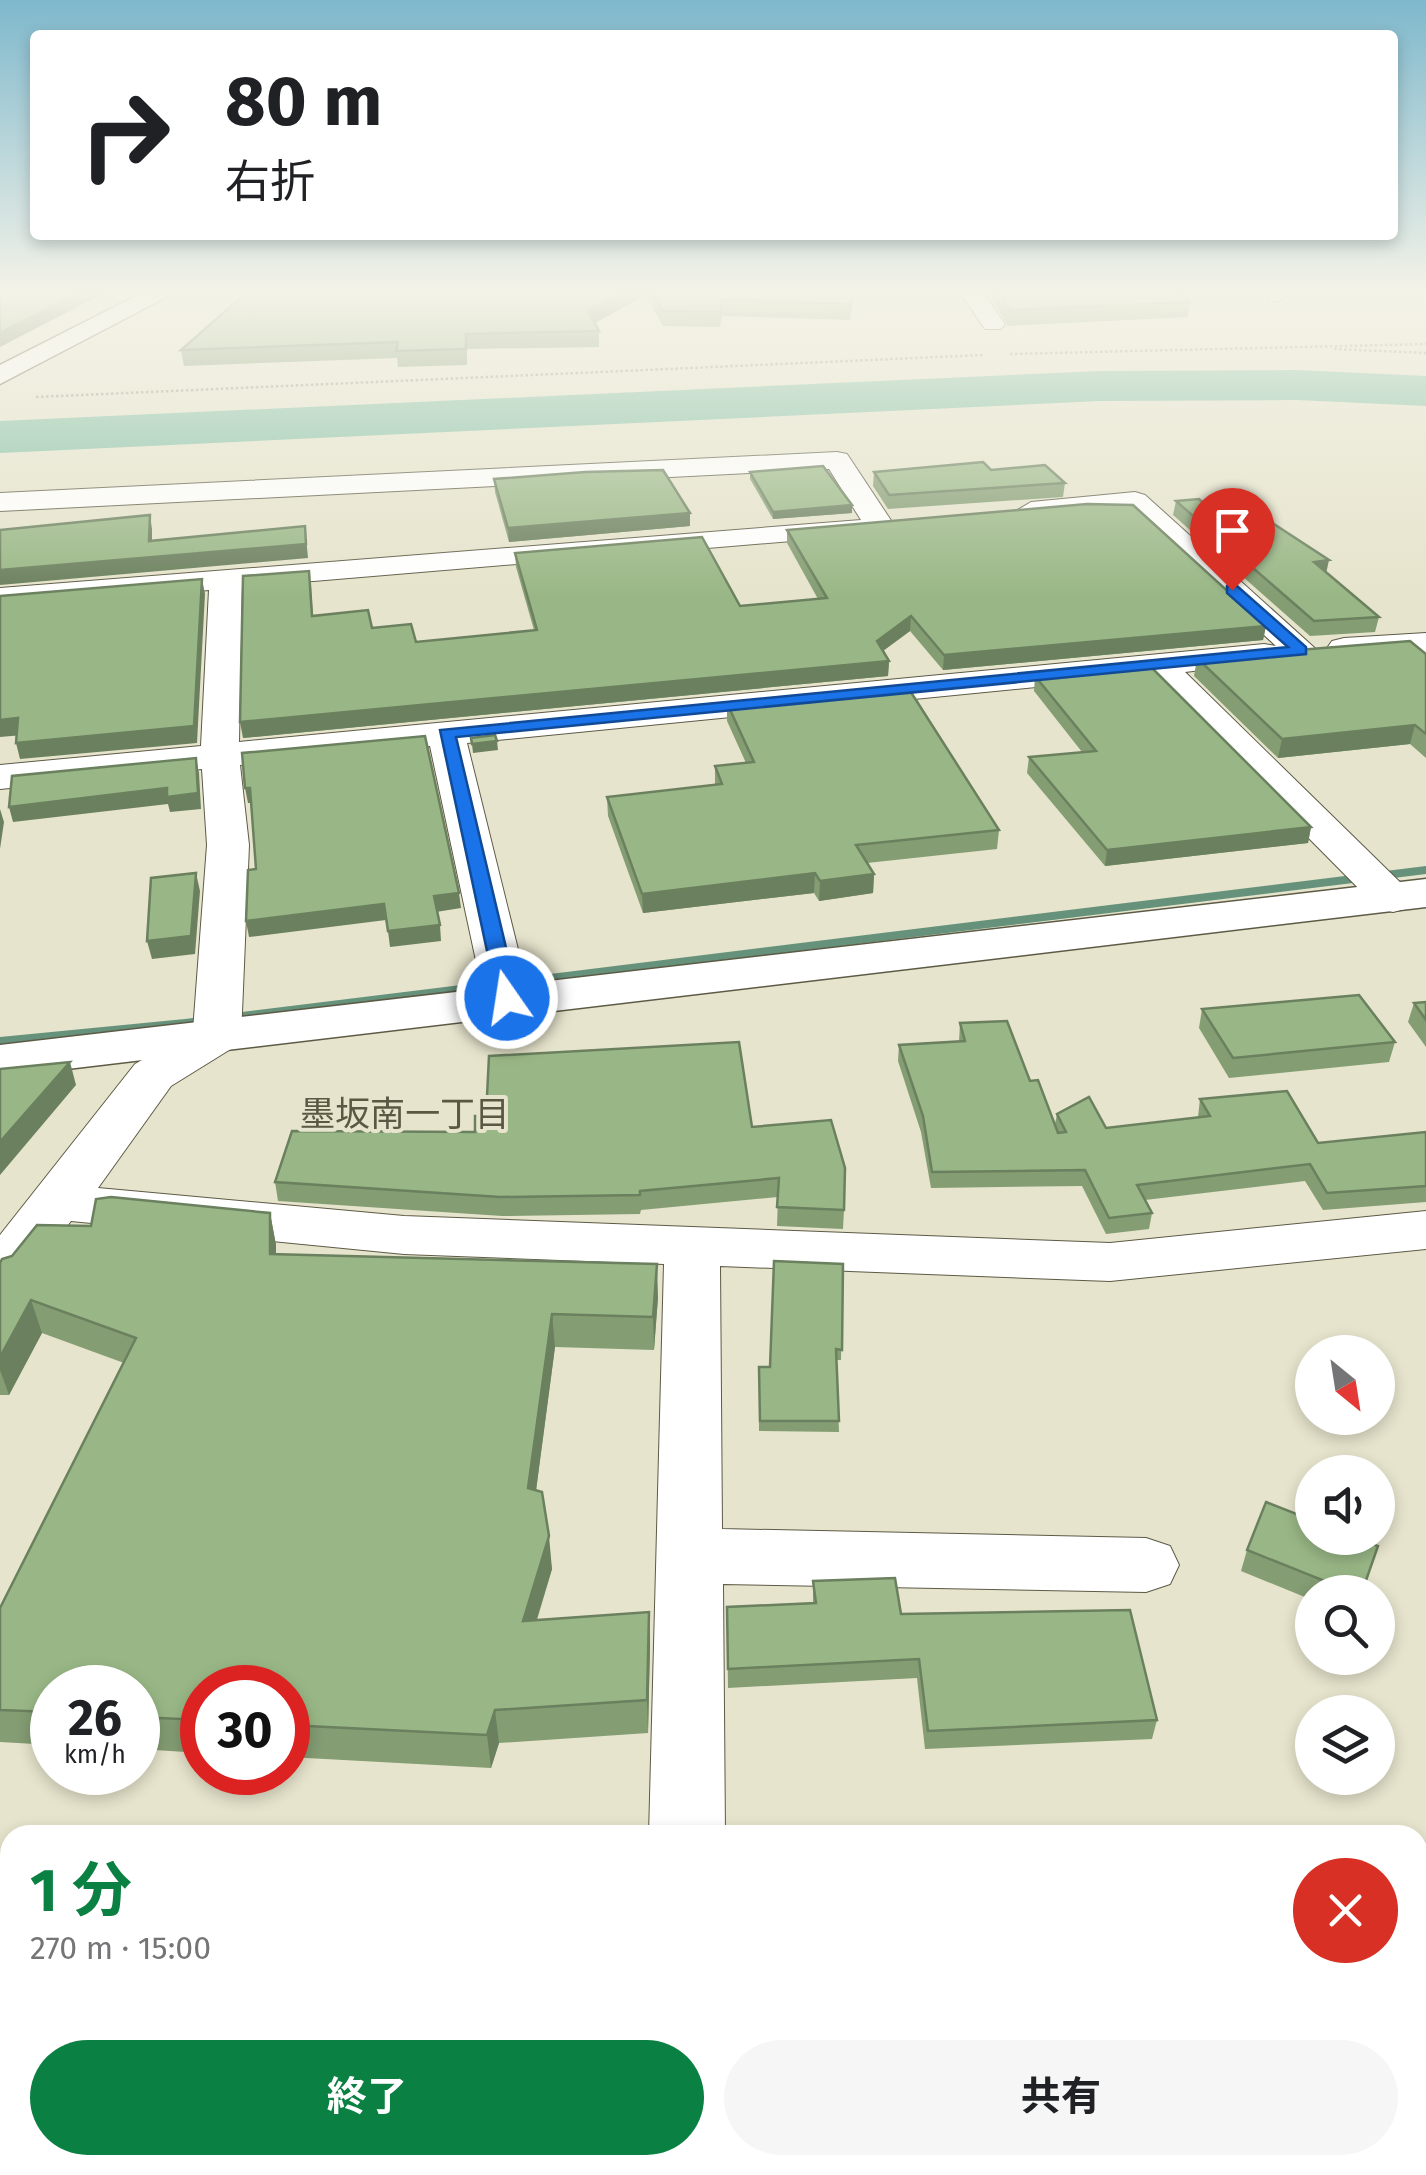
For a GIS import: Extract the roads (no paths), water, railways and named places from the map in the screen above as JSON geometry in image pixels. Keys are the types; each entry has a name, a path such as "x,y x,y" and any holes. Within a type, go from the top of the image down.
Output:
{"main road":[{"path":"0,1061 507,998 1410,896"}],"street":[{"path":"0,502 836,460 879,525"},
{"path":"997,514 1136,501 1301,650"},
{"path":"0,598 918,521"},
{"path":"0,1272 153,1076 217,1037 228,845 220,754 226,581"},
{"path":"0,776 1301,650 1426,643"},
{"path":"1157,665 1410,896"},
{"path":"446,733 507,998"},
{"path":"57,1202 404,1235 1110,1262 1426,1230"},
{"path":"687,1825 692,1246"},
{"path":"692,1556 1146,1564"}],"waterway":[{"path":"0,437 960,392"},
{"path":"0,1041 185,1023 1426,870"}],"district":[{"name":"墨坂南一丁目","path":"405,1114"}]}
